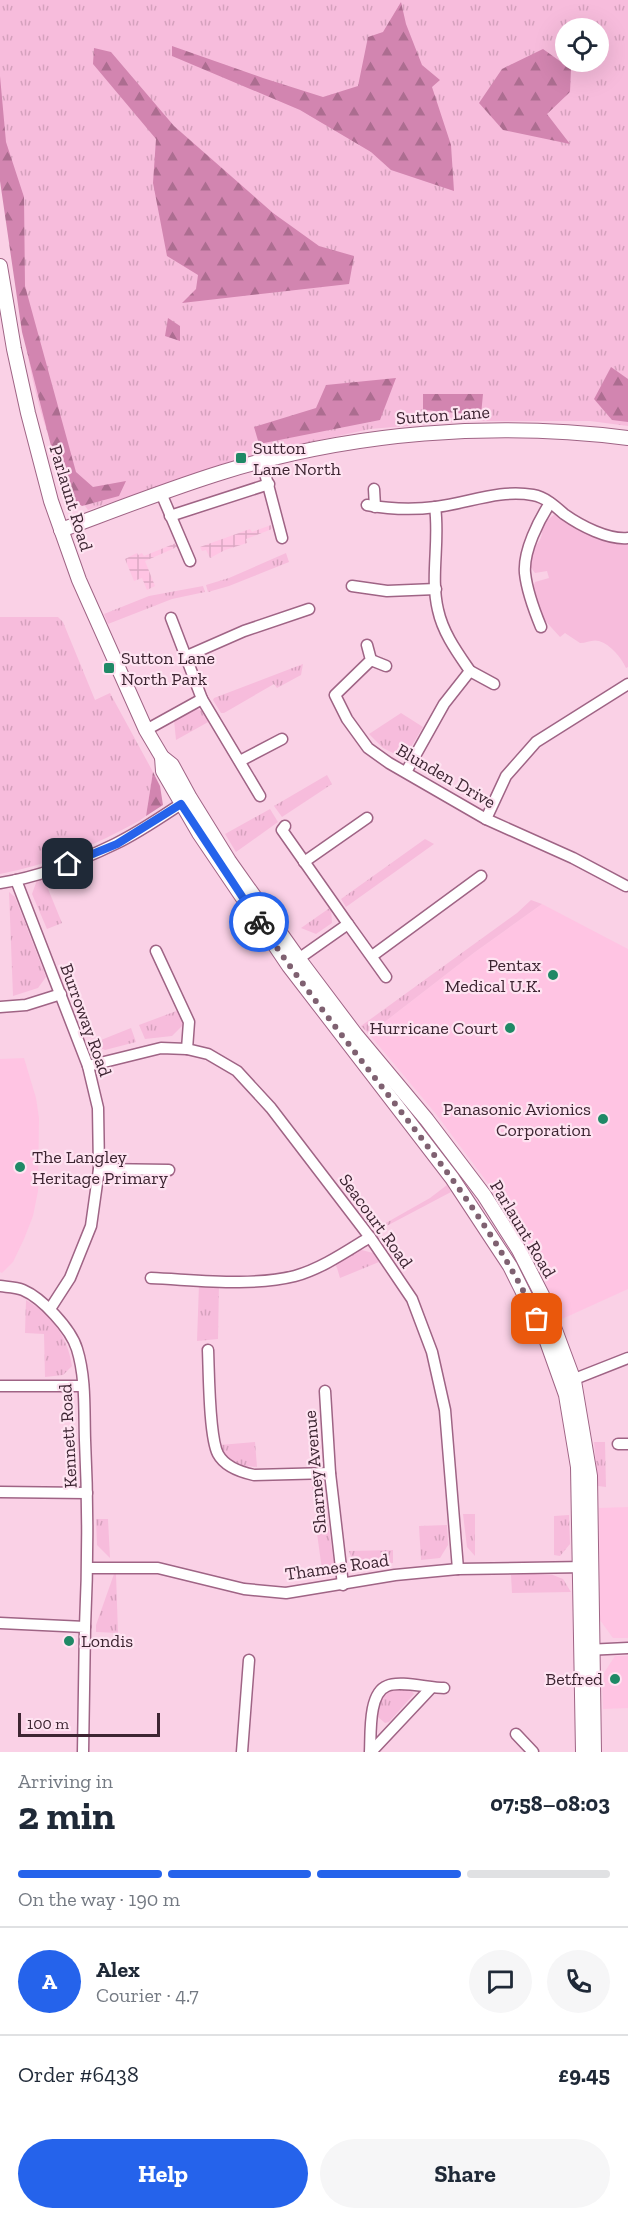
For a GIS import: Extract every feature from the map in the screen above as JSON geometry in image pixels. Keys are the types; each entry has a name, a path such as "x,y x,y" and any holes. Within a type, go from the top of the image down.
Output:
{"street":[{"name":"Parlaunt Road","path":"0,266 28,413 61,530 79,580 146,730 162,757 172,765 185,801 229,861 293,962 462,1192 510,1266 568,1382 587,1567 583,1752"},
{"name":"Sutton Lane","path":"61,530 224,472 326,447 447,431 512,429 574,431 628,438"},
{"path":"262,462 282,538"},
{"path":"170,516 269,484"},
{"path":"374,489 371,506 435,507 498,494 534,495 578,522 616,539 628,538"},
{"path":"161,493 190,561"},
{"path":"541,627 529,596 525,570 532,539 540,518 550,503"},
{"path":"435,507 438,527 436,589 438,609 450,641 470,671 494,684"},
{"path":"352,586 387,591 436,589"},
{"path":"187,656 244,631 309,609"},
{"path":"171,618 202,699 260,796"},
{"path":"367,645 371,660 386,666"},
{"name":"Blunden Drive","path":"371,660 335,694 347,719 368,748 389,763 486,819 573,858 626,886"},
{"path":"406,772 444,704 470,671"},
{"path":"486,819 506,776 536,742 628,684"},
{"path":"146,730 202,699"},
{"path":"240,761 282,739"},
{"path":"0,883 68,864 117,844 185,801"},
{"path":"304,862 367,818"},
{"path":"285,826 282,830 386,977"},
{"path":"372,956 481,876"},
{"name":"Burroway Road","path":"16,880 88,1066 98,1108 99,1169 91,1226 70,1278 50,1309"},
{"path":"293,962 348,924"},
{"path":"156,951 189,1022 187,1049"},
{"path":"0,1007 26,1005 61,994"},
{"name":"Seacourt Road","path":"88,1066 161,1048 187,1049 208,1054 237,1071 271,1108 370,1238 412,1299 432,1352 445,1410 458,1569"},
{"path":"99,1169 169,1170"},
{"path":"151,1278 261,1281 297,1275 370,1238"},
{"name":"Kennett Road","path":"0,1286 23,1290 50,1309 64,1324 77,1348 83,1386 87,1493 88,1568 83,1752"},
{"path":"208,1350 213,1437 218,1453 227,1465 243,1473 254,1475 330,1473"},
{"path":"568,1382 628,1358"},
{"path":"0,1386 83,1386"},
{"name":"Sharney Avenue","path":"325,1391 330,1473 343,1585"},
{"path":"0,1492 87,1493"},
{"name":"Thames Road","path":"88,1568 158,1568 244,1589 286,1593 395,1575 458,1569 587,1567"},
{"path":"0,1623 85,1627"},
{"path":"587,1650 628,1648"},
{"name":"Parlaunt Road","path":"587,1650 594,1752"},
{"path":"242,1752 249,1660"},
{"path":"370,1752 373,1703 379,1691 388,1685 444,1688"},
{"path":"370,1752 431,1688"},
{"path":"516,1734 533,1752"}],"shaded area":[{"path":"271,525 272,529 246,539 247,543 210,558 206,550 202,551 200,547 250,529 252,532"},
{"path":"176,543 177,547 145,561 155,586 147,590 142,578 134,581 125,559 137,553 138,555 142,553 144,556"},
{"path":"542,904 628,949 628,1289 562,1319 527,1242 496,1194 436,1114 369,1034 475,952"},
{"name":"The Langley Heritage Primary","path":"24,1058 36,1098 39,1118 38,1191 33,1216 24,1239 13,1262 2,1273 0,1272 0,1059"},
{"path":"628,1507 628,1638 613,1638 600,1620 599,1508"},
{"path":"615,1656 628,1656 628,1708 603,1709 602,1676"}],"green space":[{"path":"0,0 628,0 628,426 590,421 467,421 370,429 265,452 88,510 69,481 55,451 34,385 22,317 0,119"},
{"path":"401,2 406,24 422,65 440,80 432,87 451,145 454,191 391,170 371,152 300,110 172,56 172,46 323,97 358,86 368,37 383,32"},
{"path":"94,48 111,52 174,126 273,213 319,246 354,256 349,284 182,303 196,289 198,275 167,256 153,183 156,139 93,64"},
{"path":"543,49 555,58 555,72 571,72 570,92 547,114 570,144 503,130 479,103 502,69"},
{"path":"0,76 6,142 24,197 25,286 76,472 93,487 126,481 119,496 82,506 63,493 22,332 0,181"},
{"path":"168,318 180,326 180,341 165,336"},
{"path":"611,367 628,379 628,422 612,420 594,399"},
{"path":"396,378 380,420 259,444 254,427 316,408 326,385"},
{"path":"423,394 483,394 481,415 423,410"},
{"path":"555,514 618,543 628,543 628,667 626,668 608,645 596,641 580,643 565,633 560,637 541,616 533,588 535,582 549,578 547,571 535,573 529,565 533,548 541,538 541,525"},
{"path":"286,553 289,562 208,592 206,585 229,578"},
{"path":"203,586 205,592 172,599 108,624 104,614 149,596"},
{"path":"0,617 58,617 63,622 95,700 110,693 153,772 146,816 139,821 71,853 0,874"},
{"path":"303,664 301,675 277,688 274,684 224,713 221,713 213,700 214,698"},
{"path":"195,709 201,710 210,721 176,740 174,720"},
{"path":"401,713 423,727 407,754 401,757 383,748 369,734"},
{"path":"153,772 160,786 163,805 146,816"},
{"path":"327,775 332,784 282,817 274,806"},
{"path":"270,809 278,822 236,852 225,834"},
{"path":"425,839 434,844 346,907 341,899"},
{"path":"44,879 62,923 47,929 32,894 37,880"},
{"path":"9,892 15,897 46,977 38,988 13,996"},
{"path":"531,900 542,904 475,952 369,1034 361,1026 517,913"},
{"path":"331,907 332,923 316,934 301,928"},
{"path":"179,1010 183,1025 172,1036 145,1039 139,1025"},
{"path":"131,1028 136,1042 105,1050 91,1044"},
{"path":"447,1185 451,1192 379,1230 377,1228 430,1198"},
{"path":"358,1249 373,1253 379,1262 340,1278 335,1261"},
{"path":"219,1283 218,1339 197,1341 199,1284"},
{"path":"26,1300 50,1319 67,1345 72,1366 63,1375 45,1377 44,1334 25,1333"},
{"path":"307,1421 319,1421 319,1454 310,1464"},
{"path":"255,1442 257,1467 234,1462 220,1445"},
{"path":"594,1442 605,1442 606,1487 598,1486"},
{"path":"311,1477 324,1486 328,1520 316,1522"},
{"path":"463,1514 475,1514 475,1556 467,1547"},
{"path":"569,1515 570,1544 560,1556 554,1555 554,1516"},
{"path":"96,1519 108,1519 110,1558 97,1545"},
{"path":"328,1524 334,1563 323,1577 316,1526"},
{"path":"447,1525 448,1545 440,1558 421,1560 419,1526"},
{"path":"393,1550 393,1563 354,1565 349,1551"},
{"path":"114,1574 116,1574 118,1633 96,1632 96,1625"},
{"path":"511,1575 553,1575 563,1579 571,1592 512,1593"},
{"path":"385,1689 410,1689 414,1694 389,1722 385,1723 378,1717 379,1694"}],"way so far":[{"path":"259,922 289,966 452,1178 510,1266 537,1319"}],"place":[{"name":"Sutton Lane North","path":"241,458"},
{"name":"Sutton Lane North Park","path":"109,668"},
{"name":"Pentax Medical U.K.","path":"553,975"},
{"name":"Hurricane Court","path":"510,1028"},
{"name":"Panasonic Avionics Corporation","path":"603,1119"},
{"name":"The Langley Heritage Primary","path":"20,1167"},
{"name":"Londis","path":"69,1641"},
{"name":"Betfred","path":"615,1679"}],"route":[{"path":"68,864 117,844 181,804 259,922"}]}
